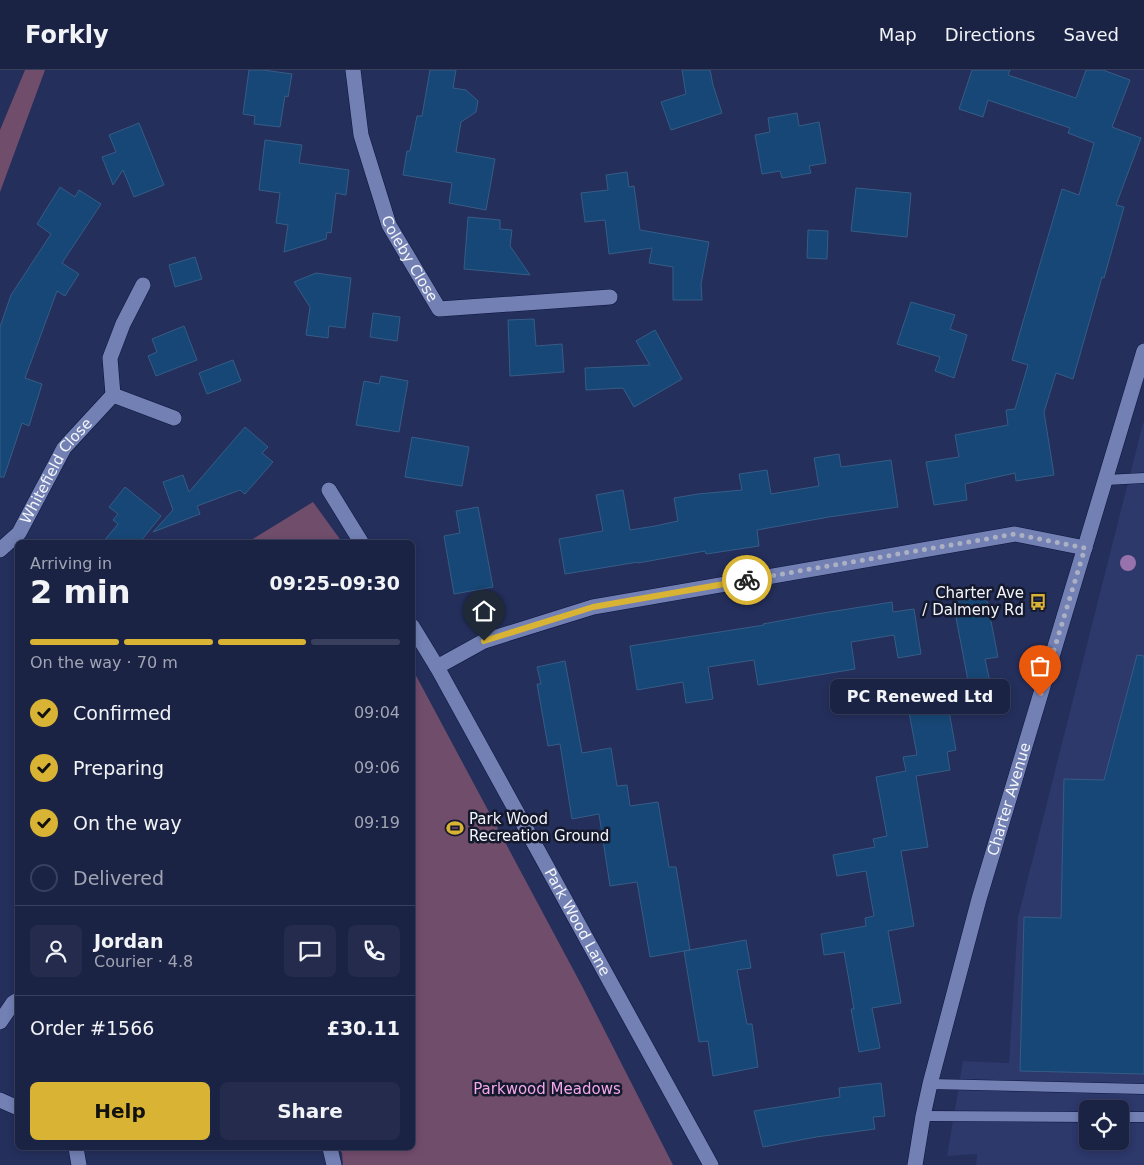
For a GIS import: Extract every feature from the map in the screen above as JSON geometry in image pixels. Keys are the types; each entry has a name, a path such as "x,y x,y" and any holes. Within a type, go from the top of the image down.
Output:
{"street":[{"name":"Coleby Close","path":"353,70 361,135 389,225 439,309 610,297"},
{"path":"143,285 123,324 110,358 113,395 174,418"},
{"name":"Charter Avenue","path":"915,1165 930,1084 979,899 1144,351"},
{"name":"Whitefield Close","path":"0,550 19,533 64,448 113,395"},
{"path":"329,490 360,540"},
{"path":"437,667 484,641 593,607 1015,534 1085,548"},
{"name":"Park Wood Lane","path":"415,631 437,667 711,1165"},
{"path":"0,1022 15,1002"},
{"path":"0,1100 15,1107"},
{"path":"76,1150 79,1165"},
{"path":"330,1150 334,1165"}],"lane":[{"path":"1106,480 1144,478"},
{"path":"930,1084 1144,1089"},
{"path":"923,1116 1079,1117"},
{"path":"1129,1117 1144,1117"}],"shaded area":[{"path":"1144,423 1144,1165 976,1165 977,1154 947,1156 963,1061 1009,1063 1018,917"}],"green space":[{"path":"25,70 45,70 0,192 0,130"},
{"path":"313,502 341,540 251,540"},
{"name":"Parkwood Meadows","path":"415,674 582,986 673,1165 343,1165 340,1150 415,1150"}],"building":[{"path":"249,70 292,74 288,97 285,96 280,127 254,124 255,116 243,114"},
{"path":"430,70 456,70 453,88 466,90 478,101 476,112 461,122 456,152 495,159 486,210 449,203 452,183 403,175 407,151 410,151 417,116 422,116"},
{"path":"682,70 710,70 722,113 671,130 661,102 686,94"},
{"path":"972,70 1010,70 1008,75 1076,98 1086,70 1103,70 1130,80 1112,127 1141,138 1116,205 1124,207 1073,379 1056,373 1044,412 1054,475 1016,481 1015,473 965,484 967,500 934,505 926,462 959,457 955,435 1008,425 1006,410 1015,409 1028,365 1012,360 1062,189 1079,195 1094,143 1068,133 1070,128 988,100 983,117 959,109"},
{"path":"797,113 799,126 819,122 826,163 809,166 811,173 782,178 780,171 762,174 755,135 770,132 768,118"},
{"path":"139,123 164,185 134,197 123,170 113,185 102,157 116,152 109,135"},
{"path":"265,140 302,145 299,163 349,170 346,195 336,193 331,233 327,232 326,239 284,252 288,225 276,223 280,193 259,190"},
{"path":"627,172 629,187 634,186 640,230 709,242 701,284 702,300 673,300 673,267 649,263 652,248 609,254 605,220 585,222 581,193 608,190 606,175"},
{"path":"60,187 75,197 79,190 101,204 62,263 79,274 65,296 57,291 25,378 42,384 29,426 22,423 4,477 0,477 0,327 11,295 51,234 37,224"},
{"path":"856,188 911,193 907,237 851,231"},
{"path":"468,217 500,220 500,229 512,230 510,246 530,275 464,269"},
{"path":"808,230 828,231 827,259 807,258"},
{"path":"195,257 202,279 175,287 169,265"},
{"path":"316,273 351,278 345,328 329,326 328,338 306,335 310,307 294,282"},
{"path":"911,302 955,315 950,329 967,335 954,378 935,371 940,357 897,344"},
{"path":"373,313 400,317 397,341 370,337"},
{"path":"534,319 536,346 562,344 564,372 510,376 508,320"},
{"path":"184,326 197,360 156,376 148,356 157,352 152,339"},
{"path":"655,330 682,379 634,407 623,388 586,390 585,368 650,365 636,341"},
{"path":"233,360 241,381 207,394 199,373"},
{"path":"381,376 408,381 399,432 356,425 364,381 379,384"},
{"path":"245,427 268,447 262,453 273,462 245,494 240,490 197,506 200,514 153,532 173,510 163,482 183,475 189,492"},
{"path":"412,437 469,447 462,486 405,477"},
{"path":"839,454 841,467 891,460 898,507 757,530 759,546 706,554 705,551 565,574 559,539 603,531 596,495 623,490 630,530 655,526 678,521 674,498 742,490 739,474 767,470 771,494 819,486 814,458"},
{"path":"125,487 161,516 142,540 105,540 118,524 113,520 118,514 109,507"},
{"path":"478,507 493,587 454,594 444,536 460,533 456,511"},
{"path":"986,596 998,657 985,659 990,682 969,686 953,602"},
{"path":"892,602 893,612 914,609 921,654 898,658 894,635 851,642 855,669 758,685 754,660 708,667 713,699 686,703 683,682 637,690 630,646"},
{"path":"1137,655 1144,656 1144,1074 1020,1071 1024,917 1061,918 1064,779 1104,780"},
{"path":"565,661 582,753 611,748 617,786 627,785 630,806 658,802 669,867 676,867 690,950 650,957 637,882 610,886 599,814 572,819 560,744 548,746 537,684 541,684 537,667"},
{"path":"947,700 956,750 947,752 950,770 916,776 928,847 901,851 914,926 888,931 901,1003 872,1008 880,1048 859,1052 851,1009 854,1009 844,952 824,955 821,934 866,926 865,918 874,916 866,871 837,876 833,855 875,847 873,839 887,836 876,777 906,771 903,757 917,755 908,707"},
{"path":"746,940 751,968 737,970 747,1024 752,1024 758,1067 713,1076 708,1041 699,1042 684,951"},
{"path":"881,1083 885,1116 873,1117 875,1129 763,1147 754,1111 840,1097 839,1088"}],"way so far":[{"path":"747,580 1015,534 1085,548 1040,696"}],"place":[{"name":"Charter Ave / Dalmeny Rd","path":"1038,602"},
{"name":"PC Renewed Ltd","path":"1040,696"},
{"name":"Park Wood Recreation Ground","path":"455,828"}],"route":[{"path":"484,641 593,607 747,580"}]}
